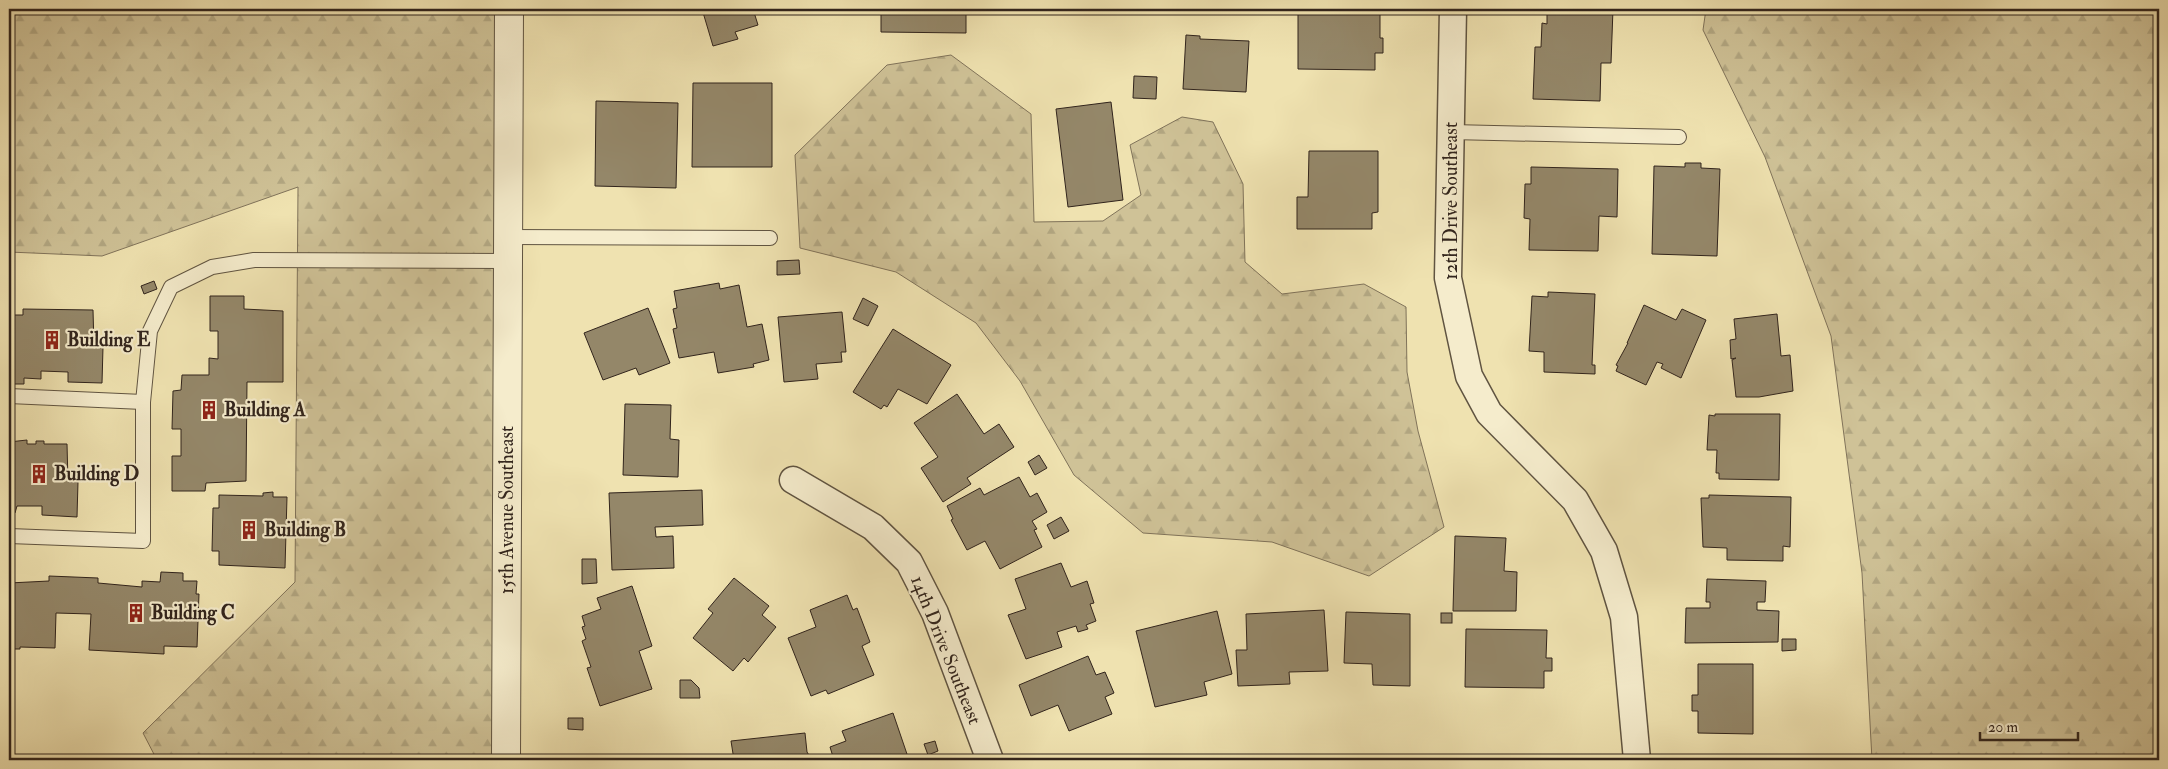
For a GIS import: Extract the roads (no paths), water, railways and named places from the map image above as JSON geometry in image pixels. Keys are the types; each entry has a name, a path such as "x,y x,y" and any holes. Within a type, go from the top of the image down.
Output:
{"street":[{"name":"15th Avenue Southeast","path":"506,760 509,9"},
{"name":"12th Drive Southeast","path":"1453,9 1448,278 1469,376 1489,413 1575,500 1604,551 1624,617 1637,760"},
{"name":"14th Drive Southeast","path":"793,480 873,527 909,562 935,613 990,760"}],"lane":[{"path":"1451,132 1680,137"},
{"path":"9,536 143,541 143,402 150,331 172,287 212,266 254,260 770,238"},
{"path":"9,396 143,402"}],"place":[{"name":"Building E","path":"52,340"},
{"name":"Building A","path":"209,410"},
{"name":"Building D","path":"39,474"},
{"name":"Building B","path":"249,530"},
{"name":"Building C","path":"136,613"}]}
